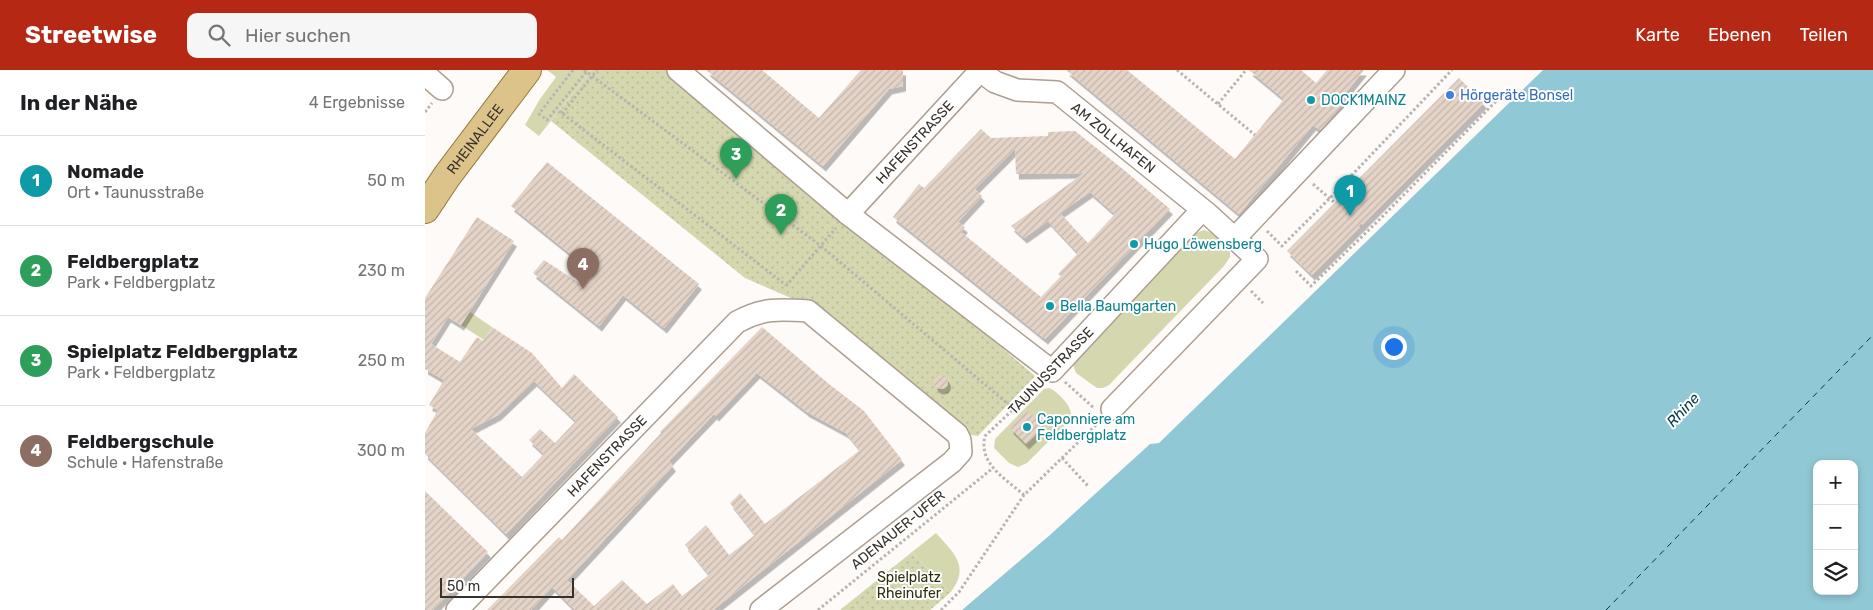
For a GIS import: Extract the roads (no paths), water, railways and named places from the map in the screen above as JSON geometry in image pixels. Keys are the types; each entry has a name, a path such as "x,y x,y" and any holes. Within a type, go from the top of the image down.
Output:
{"main road":[{"name":"RHEINALLEE","path":"425,209 517,73"}],"street":[{"path":"678,70 848,214"},
{"name":"HAFENSTRASSE","path":"848,214 980,70"},
{"name":"AM ZOLLHAFEN","path":"980,70 995,82 1017,90 1057,92 1202,210 1257,259 1105,412"},
{"path":"1235,238 1394,70"},
{"path":"425,74 442,89"},
{"name":"TAUNUSSTRASSE","path":"848,214 1052,372 1202,210"},
{"name":"HAFENSTRASSE","path":"457,610 737,322 753,313 770,310 808,311 957,434 961,445 961,452 952,462 761,610"}],"water":[{"name":"Rhine","path":"1543,70 1873,70 1873,610 962,610 1050,535 1150,444 1159,443"}],"place":[{"name":"Hörgeräte Bonsel","path":"1450,95"},
{"name":"DOCK1MAINZ","path":"1311,100"},
{"name":"Spielplatz Feldbergplatz","path":"736,179"},
{"name":"Nomade","path":"1350,216"},
{"name":"Feldbergplatz","path":"781,235"},
{"name":"Hugo Löwensberg","path":"1134,244"},
{"name":"Feldbergschule","path":"583,289"},
{"name":"Bella Baumgarten","path":"1050,306"},
{"name":"Caponniere am Feldbergplatz","path":"1027,427"}],"park label":[{"name":"Spielplatz Rheinufer","path":"909,586"}]}
